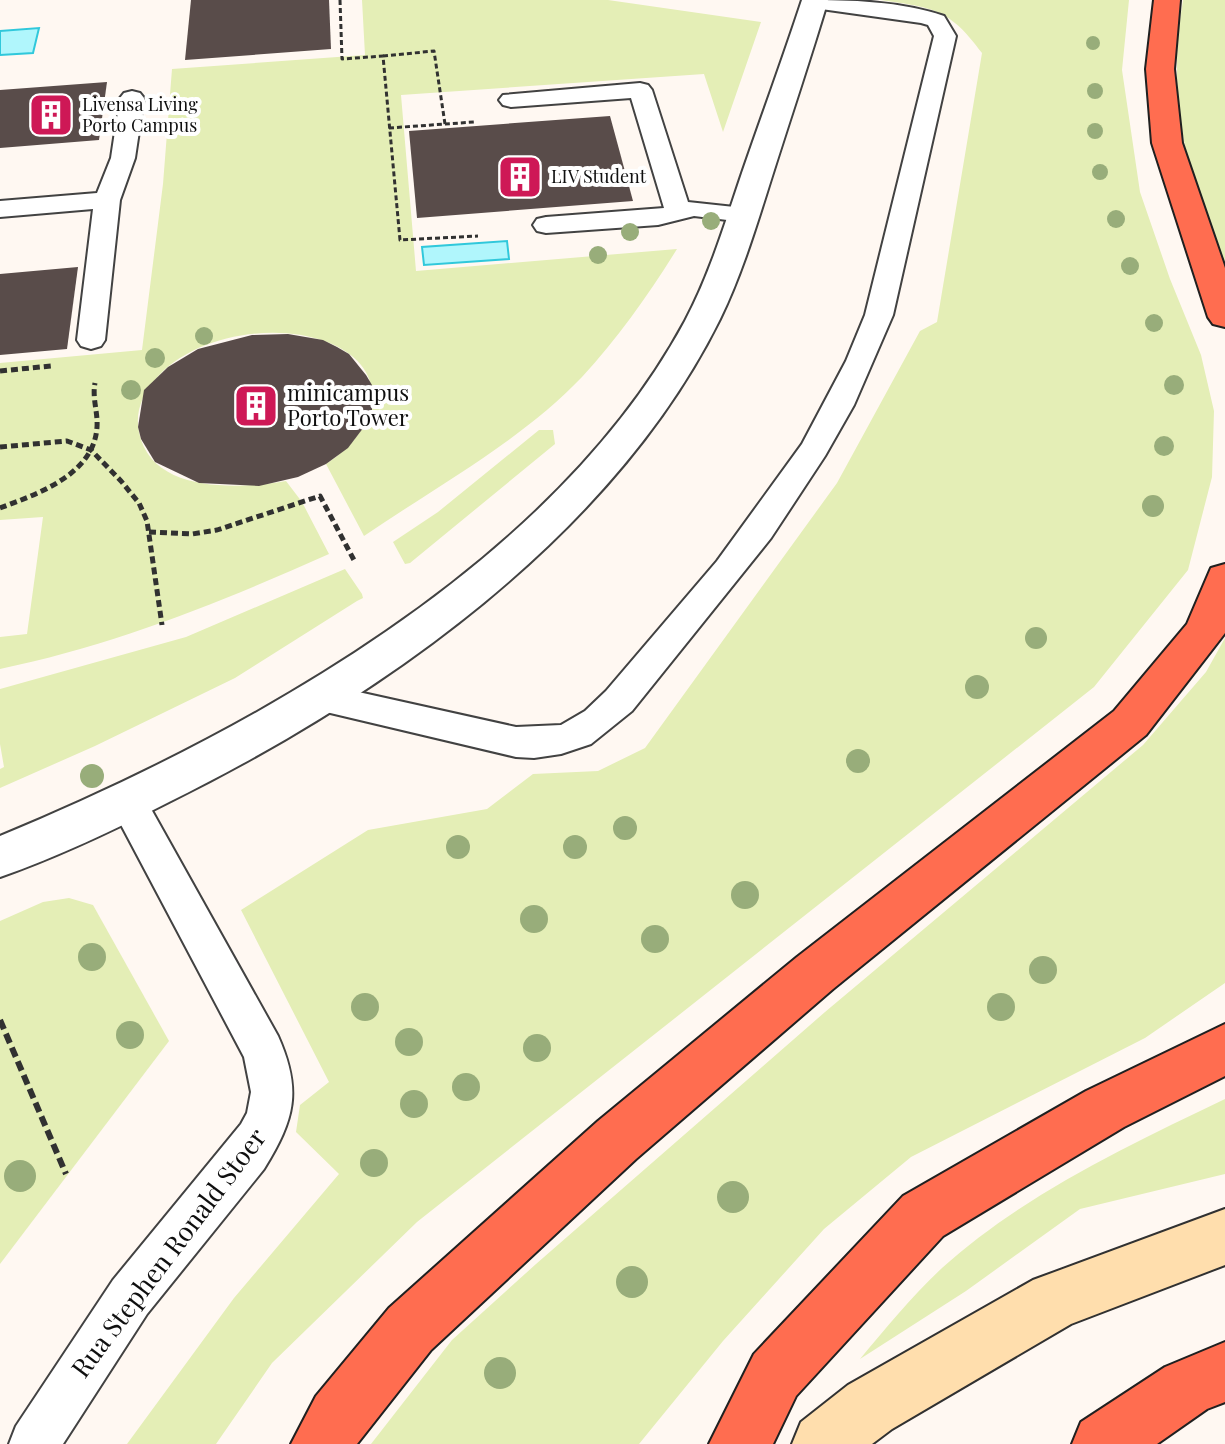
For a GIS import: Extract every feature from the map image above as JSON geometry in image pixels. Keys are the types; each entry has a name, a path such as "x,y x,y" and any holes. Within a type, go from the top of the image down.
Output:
{"highway":[{"path":"1167,0 1160,69 1167,143 1225,317"},
{"path":"322,1444 338,1418 410,1329 617,1140 815,973 1130,723 1205,631 1225,579"},
{"path":"740,1444 775,1375 923,1216 1105,1109 1225,1049"},
{"path":"1103,1444 1186,1388 1225,1372"}],"main road":[{"path":"823,1444 870,1407 1054,1301 1225,1237"}],"street":[{"path":"0,857 128,802 224,753 365,668 456,601 540,527 604,461 645,411 689,344 718,287 810,1"}],"lane":[{"path":"318,697 516,742 545,743 585,730 620,698 705,600 796,477 846,395 879,315 945,36 936,21 925,17 810,1"},
{"path":"511,100 640,90 678,211"},
{"path":"91,340 107,200 123,158 132,98"},
{"path":"0,209 107,200"},
{"path":"546,225 658,217 694,208 744,214"},
{"name":"Rua Stephen Ronald Stoer","path":"34,1444 130,1297 248,1153 263,1131 274,1104 273,1075 263,1050 128,802"}],"path":[{"path":"340,0 342,59 434,51 445,124"},
{"path":"383,56 400,240 478,236"},
{"path":"0,508 34,494 77,469 91,450 98,428 92,395 97,372"},
{"path":"0,447 67,441 91,450 139,503 149,532 162,625"},
{"path":"149,532 192,534 217,530 320,496 355,562"},
{"path":"0,1020 66,1174"}],"green space":[{"path":"362,0 608,0 761,22 723,132 704,74 401,95 416,271 677,249 620,331 582,377 558,400 478,462 364,536 326,464 344,450 368,417 372,399 370,382 362,366 347,352 324,341 281,333 233,337 188,353 154,381 143,398 138,425 147,452 160,467 178,477 199,483 245,485 286,481 302,502 329,554 249,589 126,635 0,669 0,637 27,634 43,517 0,520 0,363 142,350 163,184 172,69 365,55"},
{"path":"881,0 1129,0 1122,70 1140,192 1201,355 1214,411 1212,477 1188,570 1094,687 417,1222 272,1363 216,1444 127,1444 234,1298 339,1174 296,1132 300,1105 329,1082 241,910 368,830 487,809 533,774 598,771 645,748 837,483 920,331 937,322 982,53 960,27 939,13"},
{"path":"1183,0 1225,0 1225,274 1201,206 1184,140 1177,72"},
{"path":"539,430 553,430 555,444 405,564 393,542 438,512"},
{"path":"345,569 363,598 235,678 0,788 0,769 4,767 0,744 0,689 186,637"},
{"path":"1225,638 1225,983 1145,1038 911,1157 824,1229 723,1341 639,1444 371,1444 452,1340 825,1012 1143,745 1206,672"},
{"path":"69,898 93,905 169,1041 0,1264 0,921 43,902"},
{"path":"1225,1099 1225,1174 1080,1209 966,1291 860,1359 942,1268 1007,1217 1077,1174"}],"water":[{"path":"39,28 33,53 0,55 0,31"},
{"path":"507,241 509,259 424,265 422,247"}],"building":[{"path":"191,0 329,0 331,49 185,60"},
{"name":"Livensa Living Porto Campus","path":"107,82 99,140 0,148 0,90"},
{"name":"LIV Student","path":"610,116 633,201 417,218 409,131"},
{"path":"78,267 67,349 0,355 0,274"},
{"name":"minicampus Porto Tower","path":"288,334 323,340 349,354 372,385 372,411 348,448 326,464 298,477 259,486 199,483 155,462 141,439 138,427 144,390 168,367 198,349 252,335"}],"place":[{"name":"Livensa Living Porto Campus","path":"51,115"},
{"name":"LIV Student","path":"520,177"},
{"name":"minicampus Porto Tower","path":"256,406"}]}
